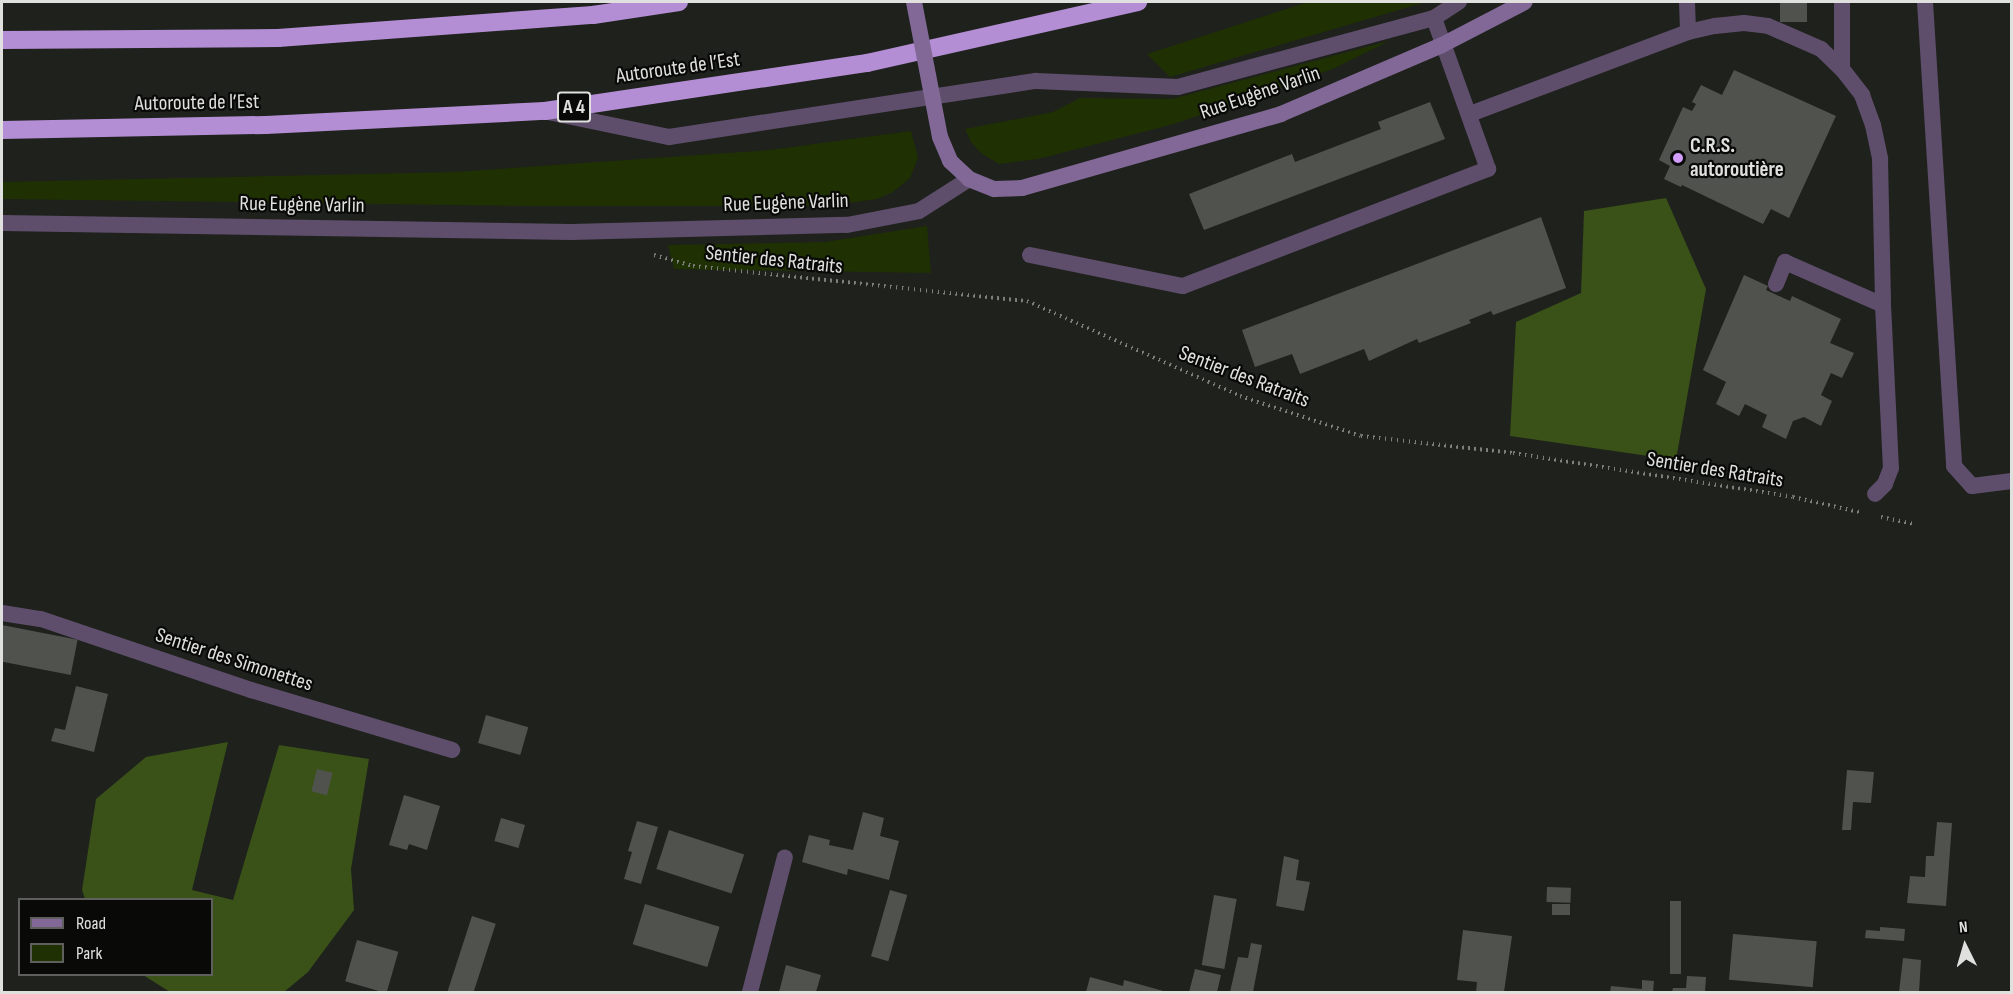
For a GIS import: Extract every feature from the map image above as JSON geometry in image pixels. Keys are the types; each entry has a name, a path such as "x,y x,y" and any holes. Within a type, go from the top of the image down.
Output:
{"highway":[{"path":"2,40 278,38 593,15 679,2"},
{"name":"Autoroute de l’Est","path":"2,130 266,125 545,111 867,63 1138,2"}],"main road":[{"path":"914,2 940,137 950,161 969,179"},
{"name":"Rue Eugène Varlin","path":"969,179 994,189 1022,188 1281,114 1442,45 1525,2"}],"street":[{"path":"545,111 669,137 1036,81 1178,87 1434,18 1459,2"},
{"path":"1687,2 1688,32"},
{"path":"1842,2 1842,69"},
{"path":"1925,2 1954,466 1972,486 2012,481"},
{"path":"1030,255 1183,286 1488,168 1434,18"},
{"path":"1470,114 1688,32 1744,23 1767,26 1821,49 1842,69 1862,95 1874,125 1880,159 1883,305 1891,468 1885,484 1875,494"},
{"name":"Rue Eugène Varlin","path":"2,223 571,232 848,225 919,211 969,179"},
{"path":"1776,285 1785,262 1883,305"},
{"name":"Sentier des Simonettes","path":"2,613 41,619 251,690 452,750"},
{"path":"750,993 784,857"}],"path":[{"name":"Sentier des Ratraits","path":"649,254 693,266 1027,301 1240,396 1361,436 1513,453 1781,495 1915,524"}],"green space":[{"path":"1308,2 1426,2 1170,77 1147,54"},
{"path":"1389,41 1333,69 1174,124 1038,159 999,164 981,153 971,142 965,129 1053,112 1080,98 1172,99"},
{"path":"911,131 918,158 910,178 893,192 877,199 828,206 536,206 2,199 2,182 455,172 770,150"},
{"path":"1666,198 1706,289 1676,460 1510,436 1516,322 1581,293 1584,211"},
{"path":"927,226 931,273 674,269 668,245 825,242"},
{"path":"228,742 192,890 233,900 279,745 369,759 351,869 354,910 308,972 284,992 170,992 145,976 213,976 213,898 85,898 82,890 96,799 146,757"}],"building":[{"path":"1780,2 1807,2 1807,22 1780,22"},
{"path":"1734,70 1836,116 1789,218 1771,209 1763,224 1682,185 1681,187 1664,179 1670,166 1659,160 1683,107 1692,111 1696,104 1692,102 1701,85 1722,95"},
{"path":"1430,102 1445,139 1204,230 1189,194 1292,154 1295,162 1381,129 1378,122"},
{"path":"1541,217 1566,288 1493,315 1491,311 1469,320 1471,323 1419,343 1417,339 1369,361 1364,349 1300,374 1292,354 1255,367 1242,330"},
{"path":"1744,275 1768,286 1766,290 1790,301 1792,296 1841,319 1830,343 1854,353 1842,378 1831,373 1821,395 1832,401 1821,426 1804,417 1793,421 1786,439 1762,427 1767,415 1745,404 1739,416 1716,404 1726,382 1703,370"},
{"path":"2,625 78,640 71,675 2,662"},
{"path":"76,686 108,694 94,752 51,741 55,728 65,730"},
{"path":"486,715 528,727 520,755 478,743"},
{"path":"317,769 333,773 327,795 311,791"},
{"path":"1847,770 1874,772 1871,803 1853,802 1851,830 1842,830"},
{"path":"404,795 440,806 427,850 409,844 407,850 389,845"},
{"path":"863,812 884,818 880,836 899,841 889,880 848,869 847,875 802,862 809,835 830,840 829,845 853,850"},
{"path":"501,818 525,825 518,848 494,841"},
{"path":"637,821 658,827 641,884 624,879 632,852 628,851"},
{"path":"1937,822 1952,823 1946,906 1907,903 1910,876 1925,877 1926,856 1934,856"},
{"path":"669,830 744,854 731,893 656,869"},
{"path":"1284,856 1299,860 1296,880 1310,882 1304,911 1276,906"},
{"path":"1547,887 1571,888 1570,903 1546,902"},
{"path":"890,890 907,895 888,961 871,956"},
{"path":"1214,895 1237,899 1224,969 1202,965"},
{"path":"1670,901 1681,901 1681,974 1670,974"},
{"path":"645,904 720,927 707,967 633,944"},
{"path":"1552,904 1570,904 1570,915 1552,915"},
{"path":"472,916 496,924 474,992 448,991"},
{"path":"1880,927 1905,929 1904,941 1865,938 1866,930 1880,931"},
{"path":"1463,930 1512,936 1504,992 1476,992 1477,982 1457,980"},
{"path":"1733,934 1817,941 1813,987 1729,980"},
{"path":"357,940 398,952 387,992 345,981"},
{"path":"1251,943 1262,945 1253,992 1230,992 1238,957 1248,958"},
{"path":"1903,958 1921,960 1919,992 1899,992"},
{"path":"786,965 821,975 816,992 779,992"},
{"path":"1195,969 1221,975 1217,992 1189,992"},
{"path":"1687,976 1706,977 1705,992 1672,992 1673,988 1686,988"},
{"path":"1090,977 1123,986 1124,980 1167,992 1086,992"},
{"path":"1642,980 1654,981 1653,992 1610,992 1611,986 1642,989"}],"place":[{"name":"C.R.S. autoroutière","path":"1678,158"}]}
